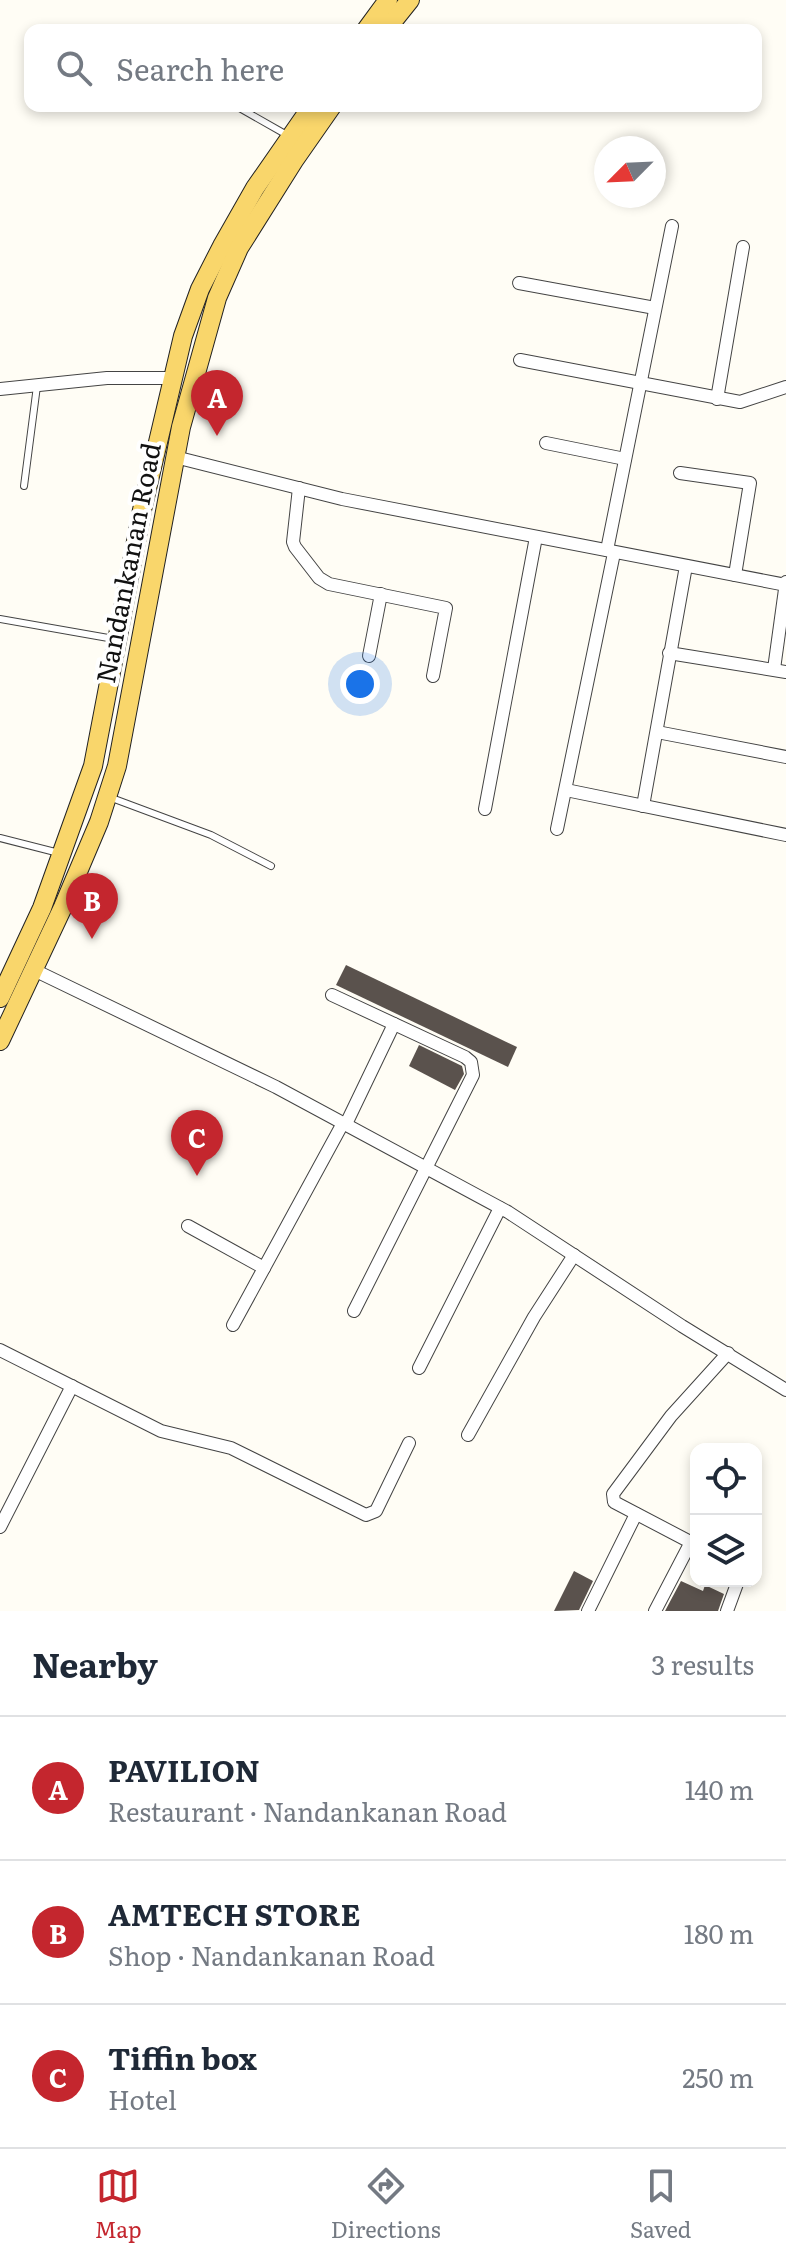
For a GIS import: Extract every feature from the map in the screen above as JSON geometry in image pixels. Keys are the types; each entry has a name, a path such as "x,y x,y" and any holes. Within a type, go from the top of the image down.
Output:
{"main road":[{"path":"370,24 388,0"},
{"path":"394,24 410,0"},
{"name":"Nandankanan Road","path":"0,998 42,908 93,766 144,501 183,336 200,289 255,188 308,112"},
{"name":"Nandankanan Road","path":"0,1041 95,833 107,796 122,741 175,457 217,298 239,248 328,112"},
{"path":"144,501 165,506"}],"street":[{"path":"557,829 611,551 625,459 672,226"},
{"path":"717,399 743,247"},
{"path":"519,283 655,308"},
{"path":"520,360 740,402 786,387"},
{"path":"0,389 107,378 174,378"},
{"path":"546,443 625,459"},
{"path":"175,457 299,488 786,584 780,671 669,653"},
{"path":"680,473 750,483 735,575"},
{"path":"299,488 293,535 295,547 323,581 446,608 433,676"},
{"path":"485,809 536,537"},
{"path":"643,806 686,566"},
{"path":"369,656 381,594"},
{"path":"657,732 786,757"},
{"path":"566,790 786,835"},
{"path":"34,970 263,1080 500,1208 786,1390"},
{"path":"332,995 465,1057 473,1068 473,1075 354,1311"},
{"path":"233,1325 344,1124 394,1024"},
{"path":"419,1368 500,1208"},
{"path":"188,1226 264,1268"},
{"path":"468,1435 534,1317 574,1255"},
{"path":"0,1350 161,1431 231,1448 366,1515 376,1511 409,1443"},
{"path":"690,1542 614,1502 613,1494 671,1416 728,1353"},
{"path":"0,1527 72,1386"},
{"path":"588,1611 636,1514"},
{"path":"655,1611 690,1549"},
{"path":"727,1611 736,1587"}],"lane":[{"path":"246,112 290,137"},
{"path":"24,486 37,385"},
{"path":"0,619 118,640"},
{"path":"107,796 211,835 271,866"},
{"path":"0,838 62,854"}],"building":[{"path":"346,965 517,1047 508,1067 336,985"},
{"path":"419,1045 462,1066 464,1074 455,1090 409,1066"},
{"path":"574,1571 593,1581 579,1610 554,1611"},
{"path":"681,1581 703,1591 704,1587 709,1587 724,1594 718,1611 665,1611"}],"place":[{"name":"PAVILION","path":"217,436"},
{"name":"AMTECH STORE","path":"92,939"},
{"name":"Tiffin box","path":"197,1176"}]}
